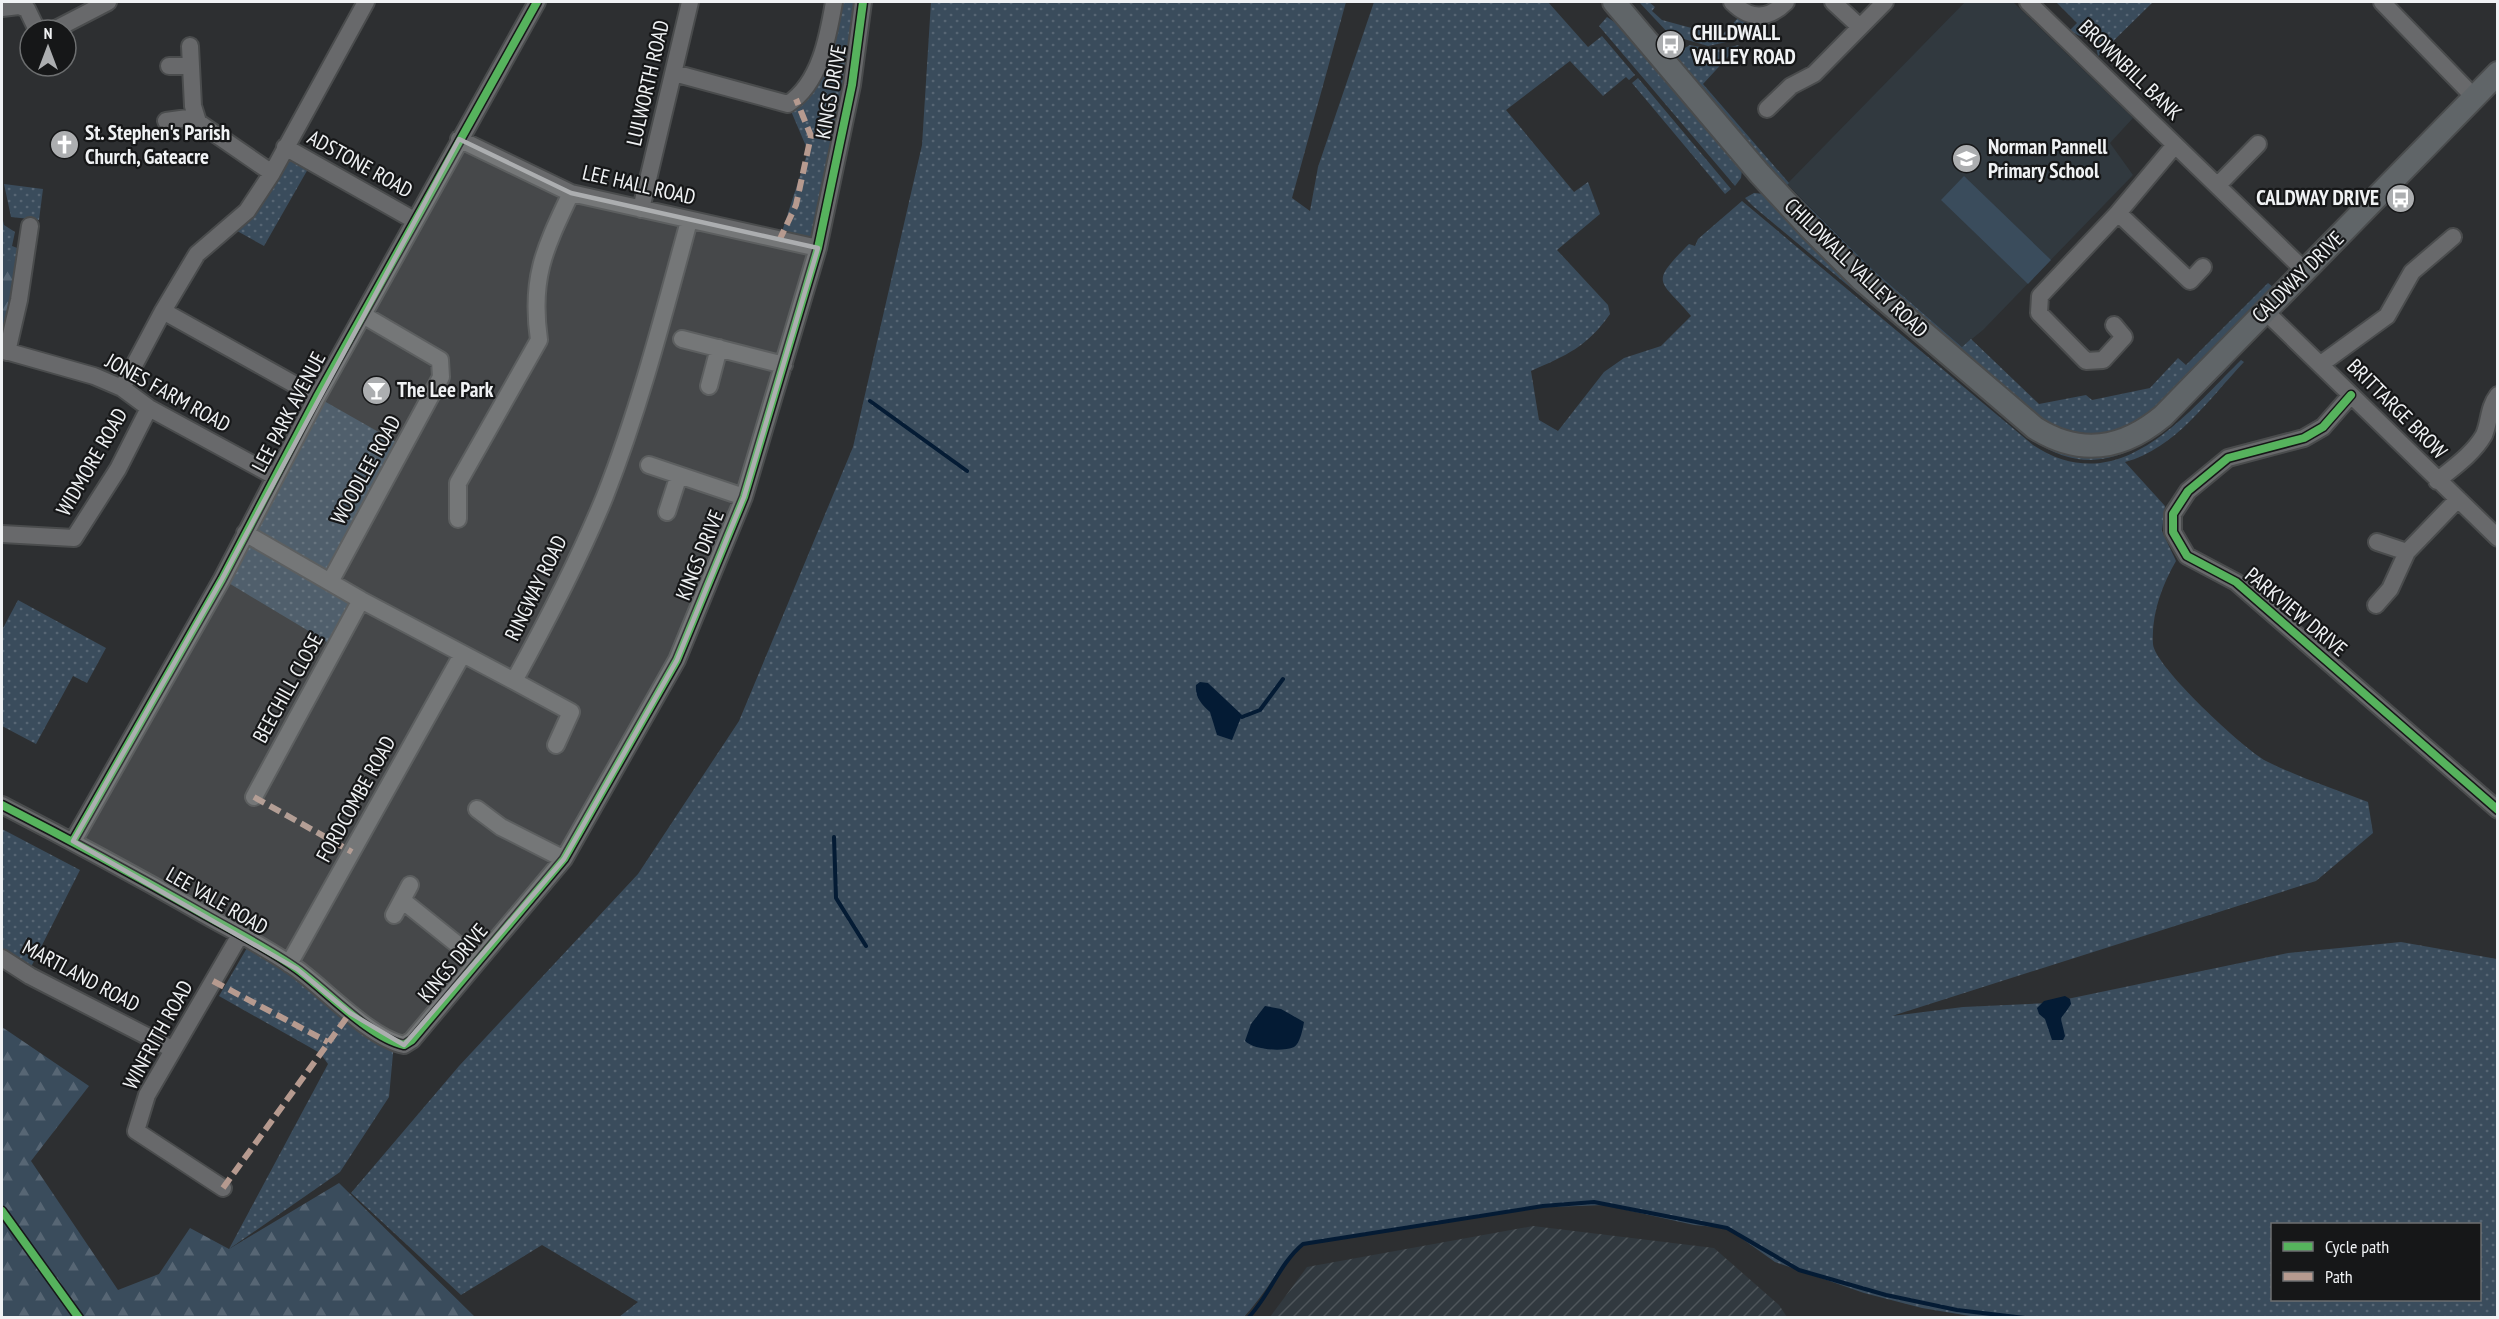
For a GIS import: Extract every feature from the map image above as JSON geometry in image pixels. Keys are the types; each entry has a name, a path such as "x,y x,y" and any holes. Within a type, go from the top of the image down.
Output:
{"main road":[{"name":"CHILDWALL VALLEY ROAD","path":"1614,2 1760,174 1809,227 1862,280 2035,428 2056,441 2071,445 2093,446 2115,442 2148,429"},
{"name":"CALDWAY DRIVE","path":"2148,429 2498,73"}],"street":[{"path":"77,18 108,2"},
{"path":"122,388 163,312 198,254 247,210 272,173 366,2"},
{"name":"LEE PARK AVENUE","path":"73,841 245,533 414,220 537,2"},
{"name":"LULWORTH ROAD","path":"641,209 690,2"},
{"path":"674,73 789,104 809,86 821,56 834,2"},
{"name":"KINGS DRIVE","path":"404,1045 412,1040 564,859 677,660 744,497 818,248 852,85 863,2"},
{"path":"1732,2 1744,13 1757,17 1777,11 1786,2"},
{"path":"1833,2 1860,27"},
{"path":"1767,109 1791,86 1814,74 1885,2"},
{"name":"BROWNBILL BANK","path":"2028,2 2305,271"},
{"path":"2382,2 2474,97"},
{"path":"2,8 19,6 27,9 31,18"},
{"path":"190,46 195,117 207,130 272,173"},
{"path":"169,66 191,66"},
{"path":"166,121 195,117"},
{"name":"LEE HALL ROAD","path":"459,139 571,193 818,248"},
{"path":"2218,185 2258,144"},
{"name":"BROWNBILL BANK","path":"2114,325 2124,337 2103,360 2086,361 2039,313 2040,296 2118,213 2175,145"},
{"name":"ADSTONE ROAD","path":"285,147 414,220"},
{"path":"458,519 458,483 539,340 536,317 537,277 543,252 571,193"},
{"path":"2118,213 2190,281 2203,267"},
{"name":"RINGWAY ROAD","path":"514,681 560,596 605,496 663,319 689,221"},
{"path":"4,351 19,300 30,226"},
{"path":"2321,364 2387,316 2412,272 2453,237"},
{"name":"BRITTARGE BROW","path":"2265,311 2498,538"},
{"path":"163,312 317,396"},
{"name":"WOODLEE ROAD","path":"330,582 441,377 440,360 363,315"},
{"path":"519,320 536,317"},
{"path":"682,339 784,365"},
{"path":"709,386 719,348"},
{"name":"JONES FARM ROAD","path":"4,351 94,376 122,388 149,408 274,476"},
{"name":"PARKVIEW DRIVE","path":"2351,395 2323,428 2304,438 2228,458 2188,491 2174,514 2174,532 2187,556 2236,582 2498,810"},
{"path":"2438,481 2473,451 2485,433 2490,405 2498,395"},
{"name":"WIDMORE ROAD","path":"2,534 74,538 118,469 149,408"},
{"path":"649,465 744,497"},
{"path":"667,512 679,476"},
{"path":"2376,605 2390,590 2407,552 2458,499"},
{"path":"245,533 361,600 571,711 556,745"},
{"path":"2377,542 2407,552"},
{"name":"BEECHILL CLOSE","path":"254,797 361,600"},
{"name":"FORDCOMBE ROAD","path":"289,964 462,655"},
{"name":"LEE VALE ROAD","path":"2,805 73,841 289,964 350,1013 394,1043 404,1045"},
{"path":"477,809 501,827 564,859"},
{"path":"402,900 478,962"},
{"name":"WINFRITH ROAD","path":"223,1188 136,1131 147,1095 240,935"},
{"name":"MARTLAND ROAD","path":"2,958 30,976 172,1049"}],"highlighted area":[{"path":"459,139 571,193 818,248 744,497 677,660 564,859 404,1045 350,1013 297,969 73,841 222,579"}],"shaded area":[{"name":"Norman Pannell Primary School","path":"1965,2 2013,2 2133,118 2110,143 2133,175 1983,330 1962,347 1873,270 1787,184"},
{"path":"1200,682 1208,683 1242,715 1232,740 1217,735 1210,712 1198,697 1196,685"},
{"path":"2065,996 2070,999 2071,1004 2061,1019 2065,1036 2063,1040 2052,1040 2045,1019 2039,1014 2037,1008 2044,1001"},
{"path":"1265,1006 1281,1009 1304,1022 1300,1039 1294,1047 1269,1049 1245,1041 1251,1024"},
{"path":"1533,1226 1714,1248 1779,1305 1787,1317 1270,1317 1307,1267"}],"green space":[{"path":"829,2 862,2 818,248 779,241 808,151 788,104 821,56"},
{"path":"931,2 1346,2 1292,198 1310,211 1318,167 1374,2 1548,2 1588,47 1602,36 1635,75 1629,80 1626,77 1603,96 1570,61 1506,110 1574,192 1588,182 1600,214 1557,250 1608,305 1610,314 1593,335 1575,349 1531,371 1539,420 1558,431 1604,372 1624,358 1661,346 1691,316 1666,288 1663,275 1689,244 1695,246 1698,239 1742,201 2033,445 2064,460 2094,464 2122,458 2148,445 2173,426 2241,360 2244,362 2190,421 2160,446 2125,462 2165,506 2162,531 2176,561 2159,601 2154,622 2153,644 2157,655 2184,688 2221,725 2255,754 2291,772 2368,802 2373,833 2316,881 1892,1016 1963,1007 2048,1003 2288,953 2401,942 2497,959 2497,1317 1976,1317 1922,1308 1864,1293 1775,1262 1727,1228 1694,1225 1604,1205 1526,1208 1301,1245 1244,1317 619,1317 638,1302 542,1245 461,1295 351,1193 459,1066 638,874 739,721 853,447 922,145"},
{"path":"1639,2 1649,2 1655,7 1652,11 1662,20 1721,36 1739,17 1753,25 1736,40 1708,46 1670,35"},
{"path":"2056,2 2153,2 2098,56 2096,47 2099,48 2100,43 2095,32 2082,36 2070,30 2077,23"},
{"path":"1607,17 1625,29 1742,170 1741,178 1735,186 1599,26"},
{"path":"1690,45 1715,50 1739,45 1703,84 1789,183 1787,185 1873,270 1962,347 1971,339 2039,404 2086,395 2092,400 2150,388 2178,358 2186,365 2268,283 2273,287 2157,407 2143,417 2119,430 2108,432 2083,433 2052,428 1834,243 1676,63 1679,56 1676,53"},
{"path":"1638,78 1731,189 1725,194 1632,83"},
{"path":"285,147 312,162 264,246 230,227"},
{"path":"1964,176 2051,260 2028,284 1941,200"},
{"path":"4,184 43,189 39,220 11,217"},
{"path":"1754,193 1764,194 1819,250 2089,455 2224,363 2230,366 2188,408 2142,444 2117,456 2090,460 2063,455 2033,440 1754,207 1745,198"},
{"path":"2,216 4,225 15,232 12,246 20,249 7,335 2,334"},
{"path":"9,260 16,263 19,272 8,326 2,326 2,263"},
{"path":"317,397 405,447 330,582 361,600 337,648 222,579"},
{"path":"18,600 106,648 87,683 73,676 36,744 2,726 2,630"},
{"path":"2,829 80,870 31,967 2,950"},
{"path":"251,941 394,1043 389,1097 340,1172 229,1249 328,1064 320,1053 219,996"},
{"path":"2,1027 89,1086 31,1161 118,1290 159,1274 190,1228 229,1249 339,1183 475,1317 2,1317"}],"waterway":[{"path":"870,401 967,471"},
{"path":"1242,717 1260,710 1283,679"},
{"path":"834,837 836,898 866,946"},
{"path":"1248,1318 1287,1261 1303,1244 1543,1206 1594,1202 1727,1228 1799,1270 1886,1295 1957,1310 2025,1318"}],"marked path":[{"path":"779,241 796,205 811,136 796,99"},
{"path":"254,797 352,852"},
{"path":"213,981 328,1042"},
{"path":"223,1188 350,1013"}],"cycle path":[{"path":"73,841 222,579 317,397 537,2"},
{"path":"2,805 125,870 273,953 309,978 377,1033 404,1045 412,1040 564,859 677,660 744,497 818,248 852,85 863,2"},
{"path":"2351,395 2323,427 2304,438 2228,458 2188,491 2173,514 2173,532 2187,556 2236,582 2498,810"},
{"path":"2,1211 79,1318"}],"place":[{"name":"CHILDWALL VALLEY ROAD","path":"1671,45"},
{"name":"St. Stephen's Parish Church, Gateacre","path":"64,145"},
{"name":"Norman Pannell Primary School","path":"1967,159"},
{"name":"CALDWAY DRIVE","path":"2400,198"},
{"name":"The Lee Park","path":"376,390"}]}
